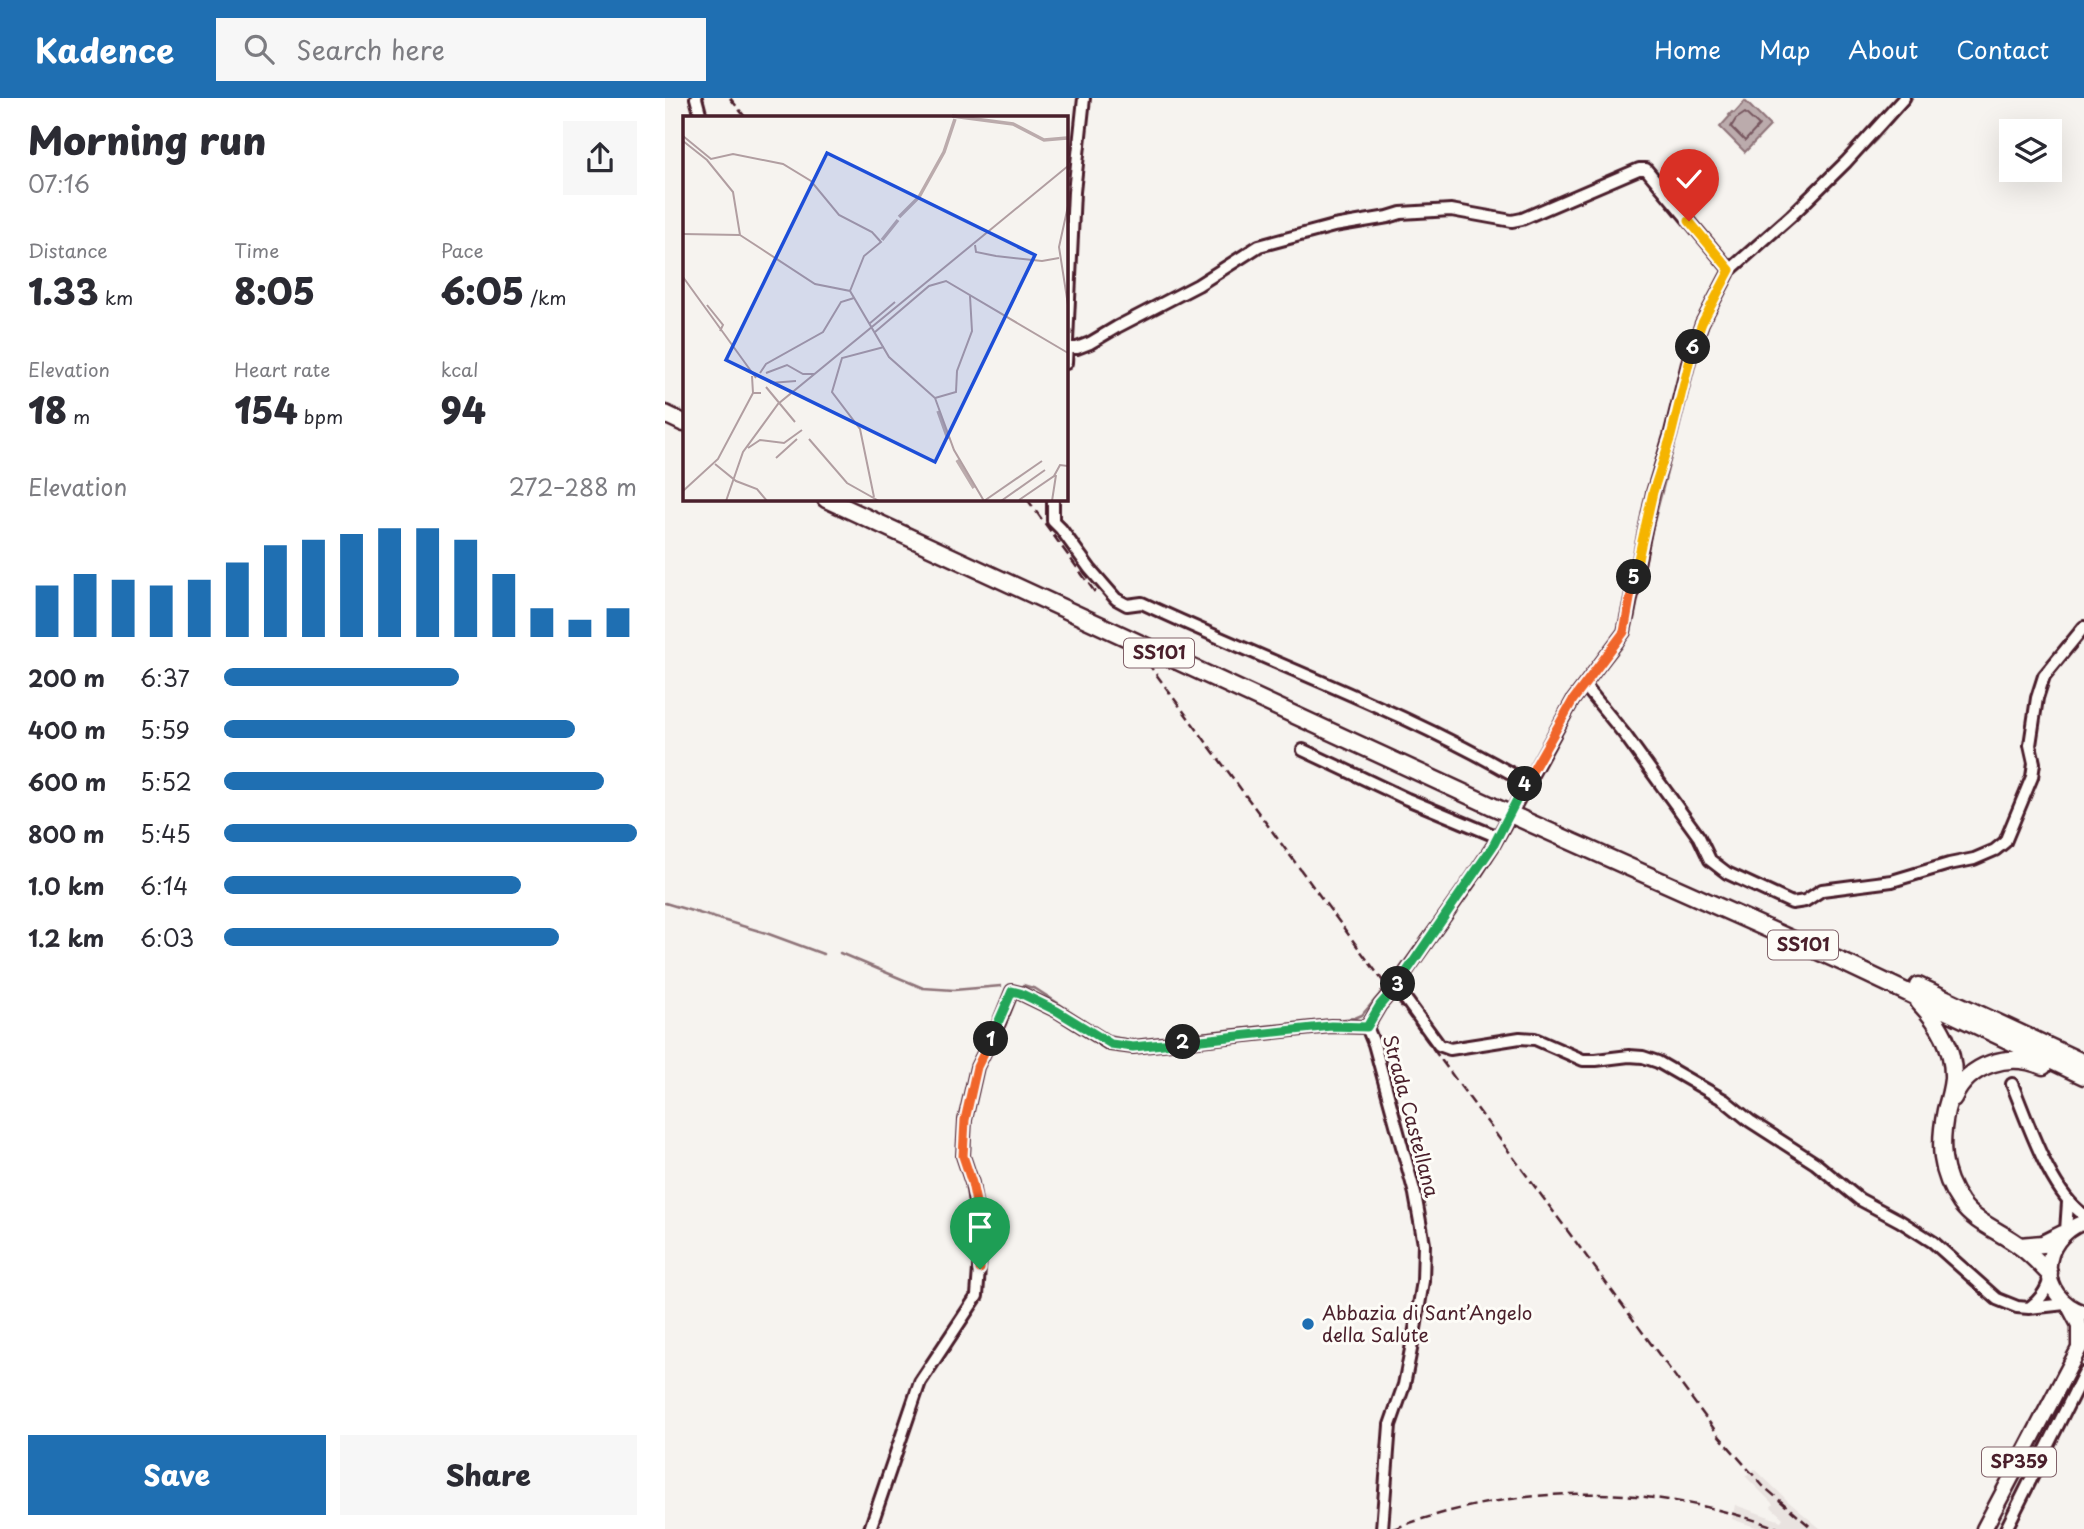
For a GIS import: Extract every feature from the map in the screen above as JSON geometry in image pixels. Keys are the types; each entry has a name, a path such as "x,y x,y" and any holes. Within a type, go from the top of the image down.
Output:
{"highway":[{"path":"665,414 683,423"},
{"path":"665,425 683,434"},
{"name":"SS101","path":"828,500 1495,802"},
{"name":"SS101","path":"851,500 1913,995 2084,1078"},
{"name":"SS101","path":"1521,814 1946,998 2084,1063"},
{"path":"1913,995 1939,1026 1948,1045 1953,1066 1941,1155 1947,1176 1960,1202 1975,1219 2020,1246 2049,1275"},
{"path":"1946,1113 1957,1088 1972,1073 1989,1063 2010,1059 2033,1061 2067,1076 2084,1078"},
{"path":"2020,1246 2043,1244 2064,1232"}],"main road":[{"path":"2073,1308 2057,1295 2049,1275 2050,1255 2064,1232 2084,1222"},
{"name":"SP359","path":"1984,1529 2082,1343 2073,1308"}],"street":[{"path":"696,98 701,116"},
{"path":"1084,98 1073,205 1067,348 1077,348 1090,343 1198,285 1259,246 1334,226 1401,213 1451,210 1513,220 1522,219 1643,169 1649,172 1730,270 1846,162 1904,98"},
{"name":"Strada Castellana","path":"1383,1529 1390,1425 1403,1385 1415,1328 1423,1282 1424,1244 1405,1154 1367,1027 1474,875 1498,837 1573,700 1588,690 1624,632 1653,492 1671,436 1689,359 1702,323 1730,270"},
{"path":"1053,500 1053,521 1116,598 1128,605 1142,603 1353,696 1441,736 1526,782"},
{"path":"1588,690 1699,837 1710,860 1727,873 1792,903 1805,901 1822,890 1892,881 1975,859 2005,842 2032,777 2034,763 2030,744 2044,676 2084,626"},
{"path":"1303,750 1407,799 1498,837"},
{"path":"1396,986 1439,1045 1450,1049 1520,1038 1535,1039 1583,1060 1629,1056 1643,1057 1665,1065 1724,1100 1815,1163 1860,1199 1933,1242 1997,1299 2017,1307 2073,1308"},
{"path":"870,1529 920,1382 977,1296 981,1241 972,1183 963,1156 965,1120 977,1067 1012,991 1057,1011 1111,1044 1133,1047 1331,1026 1367,1027"},
{"path":"2012,1084 2046,1164 2068,1202 2084,1215"},
{"path":"2064,1232 2068,1202"},
{"path":"2029,1308 2046,1290 2049,1275"},
{"path":"2006,1529 2084,1373"}],"shaded area":[{"path":"1755,1469 1821,1529 1761,1529 1732,1519 1735,1505 1781,1521 1783,1518 1745,1476"}],"water":[{"path":"1745,101 1770,126 1745,152 1720,127"}],"waterway":[{"path":"1818,197 1877,139 1912,98"},
{"path":"1731,278 1759,251"},
{"path":"1590,687 1622,647 1634,619 1651,533 1698,354 1722,297"},
{"path":"1572,713 1586,693"},
{"path":"1023,985 1036,989 1109,1036 1133,1041 1355,1018 1362,1015 1390,982 1480,856"},
{"path":"665,903 766,933 823,954"},
{"path":"840,953 923,988 954,990 1001,986"}],"railway":[{"path":"730,98 744,116"},
{"path":"1028,500 1097,595"},
{"path":"1147,662 1720,1437 1763,1486 1813,1529"},
{"path":"1393,1529 1489,1503 1538,1496 1587,1494 1635,1496 1684,1503 1780,1529"}],"place":[{"name":"Abbazia di Sant’Angelo della Salute","path":"1308,1324"}],"route":[{"path":"980,1269 978,1212 963,1156 965,1120 977,1067 1012,991 1057,1011 1111,1044 1133,1047 1331,1026 1367,1027 1474,875 1493,846 1573,700 1624,632 1653,492 1671,436 1689,359 1702,323 1730,270 1689,221"}]}
